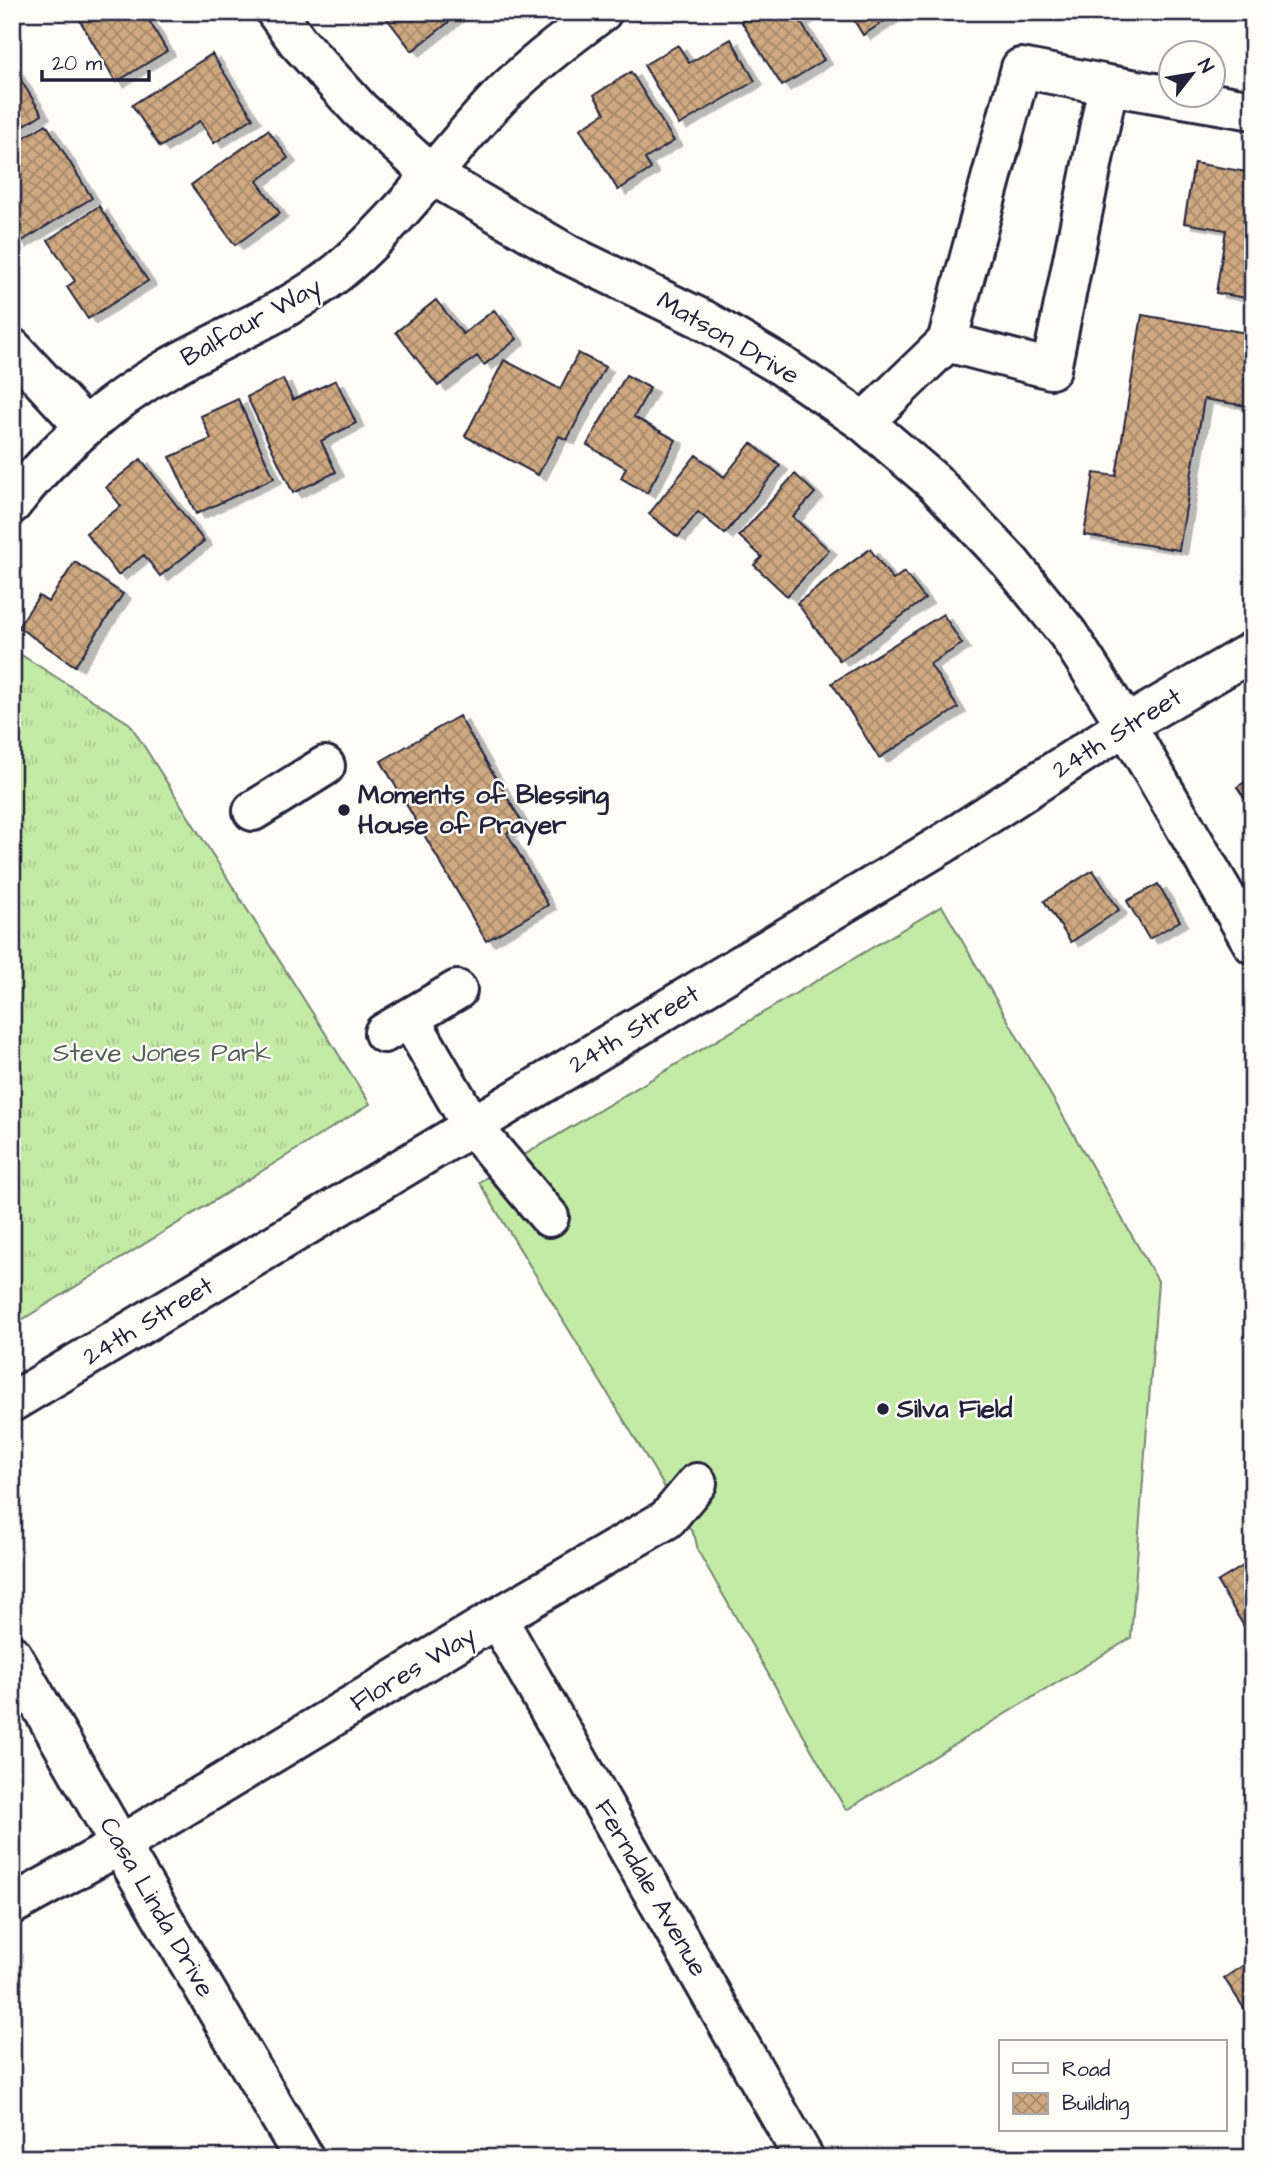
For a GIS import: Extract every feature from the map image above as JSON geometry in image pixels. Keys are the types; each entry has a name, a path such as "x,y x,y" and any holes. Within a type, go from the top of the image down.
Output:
{"street":[{"name":"Matson Drive","path":"276,12 298,42 360,110 432,175 567,254 702,319 782,366 864,422 933,481 1010,562 1068,634 1126,726 1253,944"},
{"name":"Balfour Way","path":"12,505 24,488 85,427 166,369 278,313 336,273 388,226 499,98 546,54 602,12"},
{"path":"864,422 947,342 1021,68 1253,110"},
{"path":"947,342 1051,369 1108,85"},
{"path":"12,348 85,427"},
{"name":"24th Street","path":"12,1402 942,845 1126,726 1253,651"},
{"path":"253,811 325,766"},
{"path":"457,990 397,1026 472,1126 549,1217"},
{"name":"Flores Way","path":"12,1905 120,1845 667,1519 697,1483"},
{"name":"Ferndale Avenue","path":"497,1618 804,2158"},
{"name":"Casa Linda Drive","path":"12,1655 304,2158"}],"green space":[{"name":"Steve Jones Park","path":"12,649 130,724 370,1104 12,1326"},
{"name":"Silva Field","path":"942,906 1158,1281 1131,1638 846,1810 698,1551 695,1537 479,1182"}],"building":[{"path":"75,12 144,12 167,51 116,82"},
{"path":"382,12 457,12 458,15 412,51"},
{"path":"755,12 815,12 800,21 824,60 782,86 741,21"},
{"path":"849,12 899,12 863,35"},
{"path":"731,39 755,81 679,125 644,65 678,45 689,63"},
{"path":"212,54 253,118 214,143 200,121 160,147 132,105"},
{"path":"12,66 42,114 12,133"},
{"path":"631,72 674,141 645,159 651,169 618,190 580,129 605,113 594,95"},
{"path":"46,124 92,198 19,243 12,232 12,202 21,196 12,183 12,145"},
{"path":"268,130 288,158 257,181 280,213 235,245 191,185"},
{"path":"1194,163 1253,173 1253,299 1216,293 1226,230 1184,223"},
{"path":"99,206 148,281 88,319 67,287 75,281 48,240"},
{"path":"436,300 463,334 494,310 517,339 484,365 477,356 438,386 396,332"},
{"path":"1142,315 1253,334 1253,407 1204,399 1179,550 1084,535 1094,473 1116,476"},
{"path":"578,353 605,367 567,440 559,436 538,475 465,436 504,360 560,389"},
{"path":"626,375 650,388 634,417 676,440 647,493 621,478 626,468 587,445"},
{"path":"283,379 293,400 336,380 356,423 321,441 336,472 293,493 247,397"},
{"path":"238,399 274,478 196,514 170,457 211,439 201,416"},
{"path":"751,443 780,466 725,534 698,512 678,537 649,514 696,455 724,477"},
{"path":"141,459 204,541 160,576 144,555 118,575 86,533 121,506 106,487"},
{"path":"795,474 815,493 793,517 829,550 787,596 754,565 762,557 739,536"},
{"path":"870,549 893,580 904,572 925,599 840,661 797,603"},
{"path":"75,562 123,594 75,666 18,627 39,596 48,602"},
{"path":"943,614 962,644 930,664 958,708 879,758 832,683"},
{"path":"459,716 523,824 507,833 548,905 486,941 381,761"},
{"path":"1253,777 1253,811 1237,787"},
{"path":"1093,870 1119,910 1071,942 1044,901"},
{"path":"1158,884 1180,921 1149,939 1127,901"},
{"path":"1253,1560 1253,1641 1217,1582"},
{"path":"1253,1959 1253,2022 1224,1978"}],"place":[{"name":"Moments of Blessing House of Prayer","path":"344,810"},
{"name":"Silva Field","path":"883,1409"}]}
